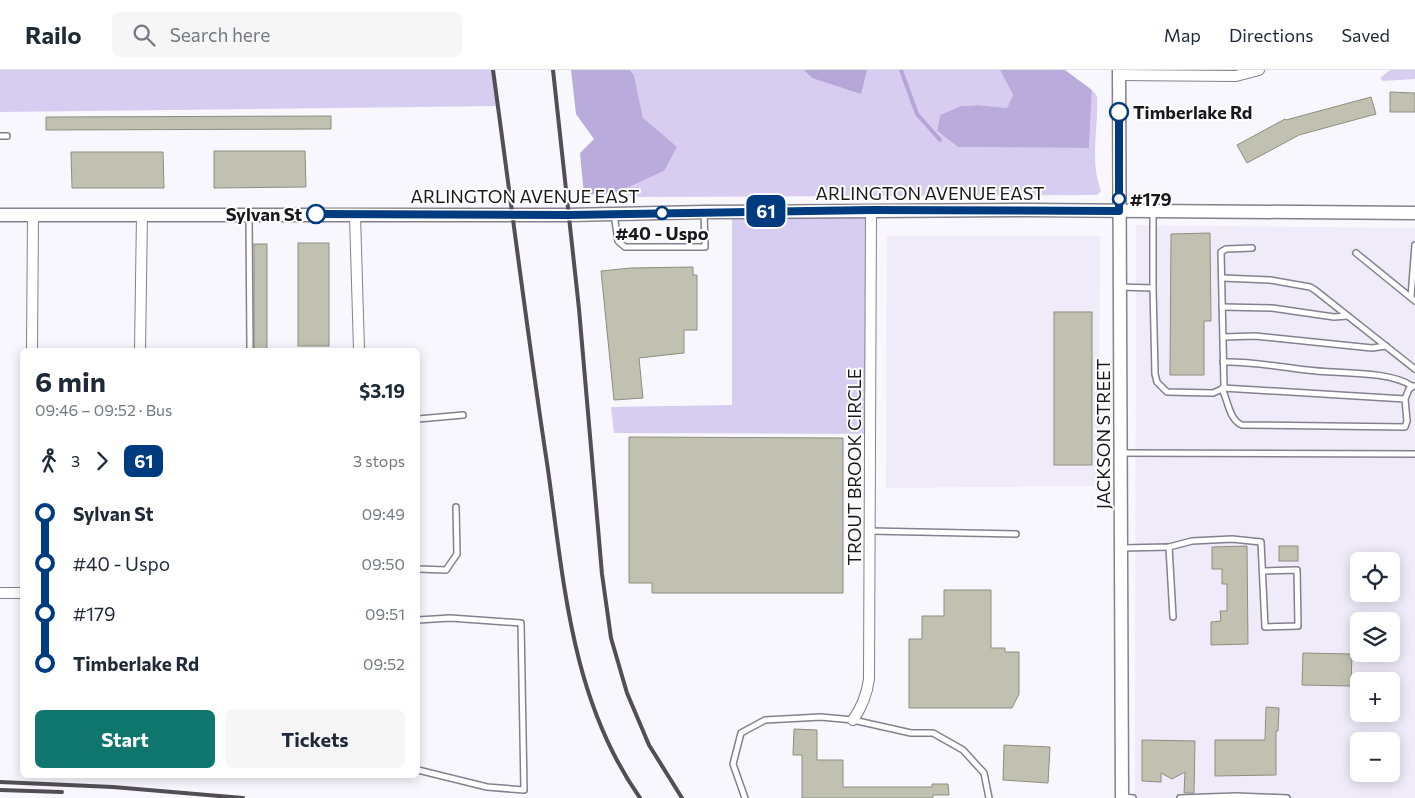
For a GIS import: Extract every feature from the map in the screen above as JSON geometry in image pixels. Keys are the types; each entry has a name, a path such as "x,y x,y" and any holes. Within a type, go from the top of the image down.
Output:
{"street":[{"path":"1119,73 1236,76 1259,70"},
{"name":"JACKSON STREET","path":"1119,73 1122,798"},
{"name":"ARLINGTON AVENUE EAST","path":"0,215 614,214 871,210 1415,213"},
{"name":"TROUT BROOK CIRCLE","path":"853,720 862,708 867,694 869,679 871,210"},
{"path":"140,348 142,214"},
{"path":"32,348 33,215"},
{"path":"355,215 359,348"},
{"path":"0,593 20,593"}],"lane":[{"path":"0,136 6,136"},
{"path":"1153,211 1155,374 1157,382 1163,390 1212,393 1223,388 1406,399"},
{"path":"614,214 618,241 625,247 705,247 704,212"},
{"path":"249,214 250,348"},
{"path":"1413,299 1415,245"},
{"path":"1223,362 1246,362 1306,370 1381,376 1400,380 1413,386 1409,389 1406,399 1408,421 1405,427 1246,425 1236,421 1223,388 1221,254 1223,250 1252,248"},
{"path":"1356,254 1413,299"},
{"path":"1222,278 1270,280 1310,287 1415,369"},
{"path":"1120,287 1153,288"},
{"path":"1222,307 1272,308 1334,317 1348,316"},
{"path":"1223,337 1255,336 1372,348 1386,346"},
{"path":"420,419 463,415"},
{"path":"1121,453 1415,454"},
{"path":"420,569 446,570 457,554 456,507"},
{"path":"870,531 1016,534"},
{"path":"1121,548 1169,547 1192,541 1232,539 1261,542 1265,627 1298,626 1297,570 1263,571"},
{"path":"1169,547 1173,617"},
{"path":"420,620 450,618 521,623 524,790 487,788 420,771"},
{"path":"745,798 734,764 741,733 765,720 821,717 853,720 911,733 932,733 963,750 984,773 989,798"},
{"path":"1180,798 1236,796 1287,798"},
{"path":"1122,798 1133,798"}],"shaded area":[{"path":"0,70 493,70 498,106 0,112"},
{"path":"571,70 630,70 634,75 643,118 677,147 664,171 616,193 584,195 580,153 594,139 576,114"},
{"path":"630,70 1000,70 1013,95 1007,108 979,105 961,106 940,115 937,131 958,147 1089,148 1092,90 1097,96 1095,155 1097,179 1101,191 1097,195 639,197 616,193 664,171 643,118 634,75"},
{"path":"804,70 867,70 861,94 812,78"},
{"path":"1000,70 1065,70 1092,90 1089,148 958,147 937,131 940,115 961,106 979,105 1007,108 1013,95"},
{"path":"1390,70 1415,70 1415,79 1383,81 1380,78"},
{"path":"871,210 870,434 614,433 611,407 732,405 732,212"},
{"path":"1136,225 1415,228 1415,798 1135,798"},
{"path":"887,236 1100,236 1099,486 886,488"}],"building":[{"path":"1390,92 1415,93 1415,112 1390,112"},
{"path":"1371,97 1376,114 1299,135 1247,163 1237,145 1285,119"},
{"path":"331,116 331,129 46,130 46,117"},
{"path":"214,151 305,151 306,187 214,188"},
{"path":"71,152 163,152 164,188 72,188"},
{"path":"1210,233 1211,321 1204,321 1204,375 1170,375 1171,234"},
{"path":"298,243 329,243 329,346 298,346"},
{"path":"254,244 267,244 267,348 254,348"},
{"path":"693,267 693,275 697,275 697,330 684,330 684,353 639,358 643,398 614,400 601,271 631,268"},
{"path":"1054,312 1092,312 1092,465 1054,465"},
{"path":"629,437 843,438 843,593 652,593 652,583 629,583"},
{"path":"1247,546 1248,644 1211,645 1211,622 1221,621 1220,611 1227,611 1227,584 1222,584 1222,569 1212,569 1212,547"},
{"path":"1279,546 1298,546 1298,561 1279,561"},
{"path":"944,590 991,590 991,648 1005,648 1005,652 1019,652 1019,694 1012,708 909,708 909,639 922,639 922,616 944,616"},
{"path":"1303,653 1350,654 1350,662 1352,662 1350,686 1302,685"},
{"path":"1266,707 1279,708 1278,731 1276,731 1276,775 1215,776 1215,740 1265,740"},
{"path":"794,729 817,730 817,760 843,760 843,787 932,787 932,784 948,784 949,795 933,795 933,798 802,798 802,755 793,755"},
{"path":"1142,740 1195,741 1194,793 1184,793 1185,772 1172,779 1161,773 1161,782 1142,781"},
{"path":"1004,745 1050,747 1048,783 1003,780"}],"waterway":[{"path":"901,70 917,114 940,140"}],"railway":[{"path":"493,70 565,594 584,679 598,720 617,760 640,798"},
{"path":"553,70 579,309 602,574 611,638 627,693 649,745 682,798"},
{"path":"0,782 113,787 243,798"},
{"path":"0,790 62,792"}],"bus line":[{"name":"61","path":"316,214 568,215 871,210 1119,211 1119,112"}],"place":[{"name":"Timberlake Rd","path":"1119,112"},
{"name":"#179","path":"1119,199"},
{"name":"#40 - Uspo","path":"662,213"},
{"name":"Sylvan St","path":"316,214"}]}
